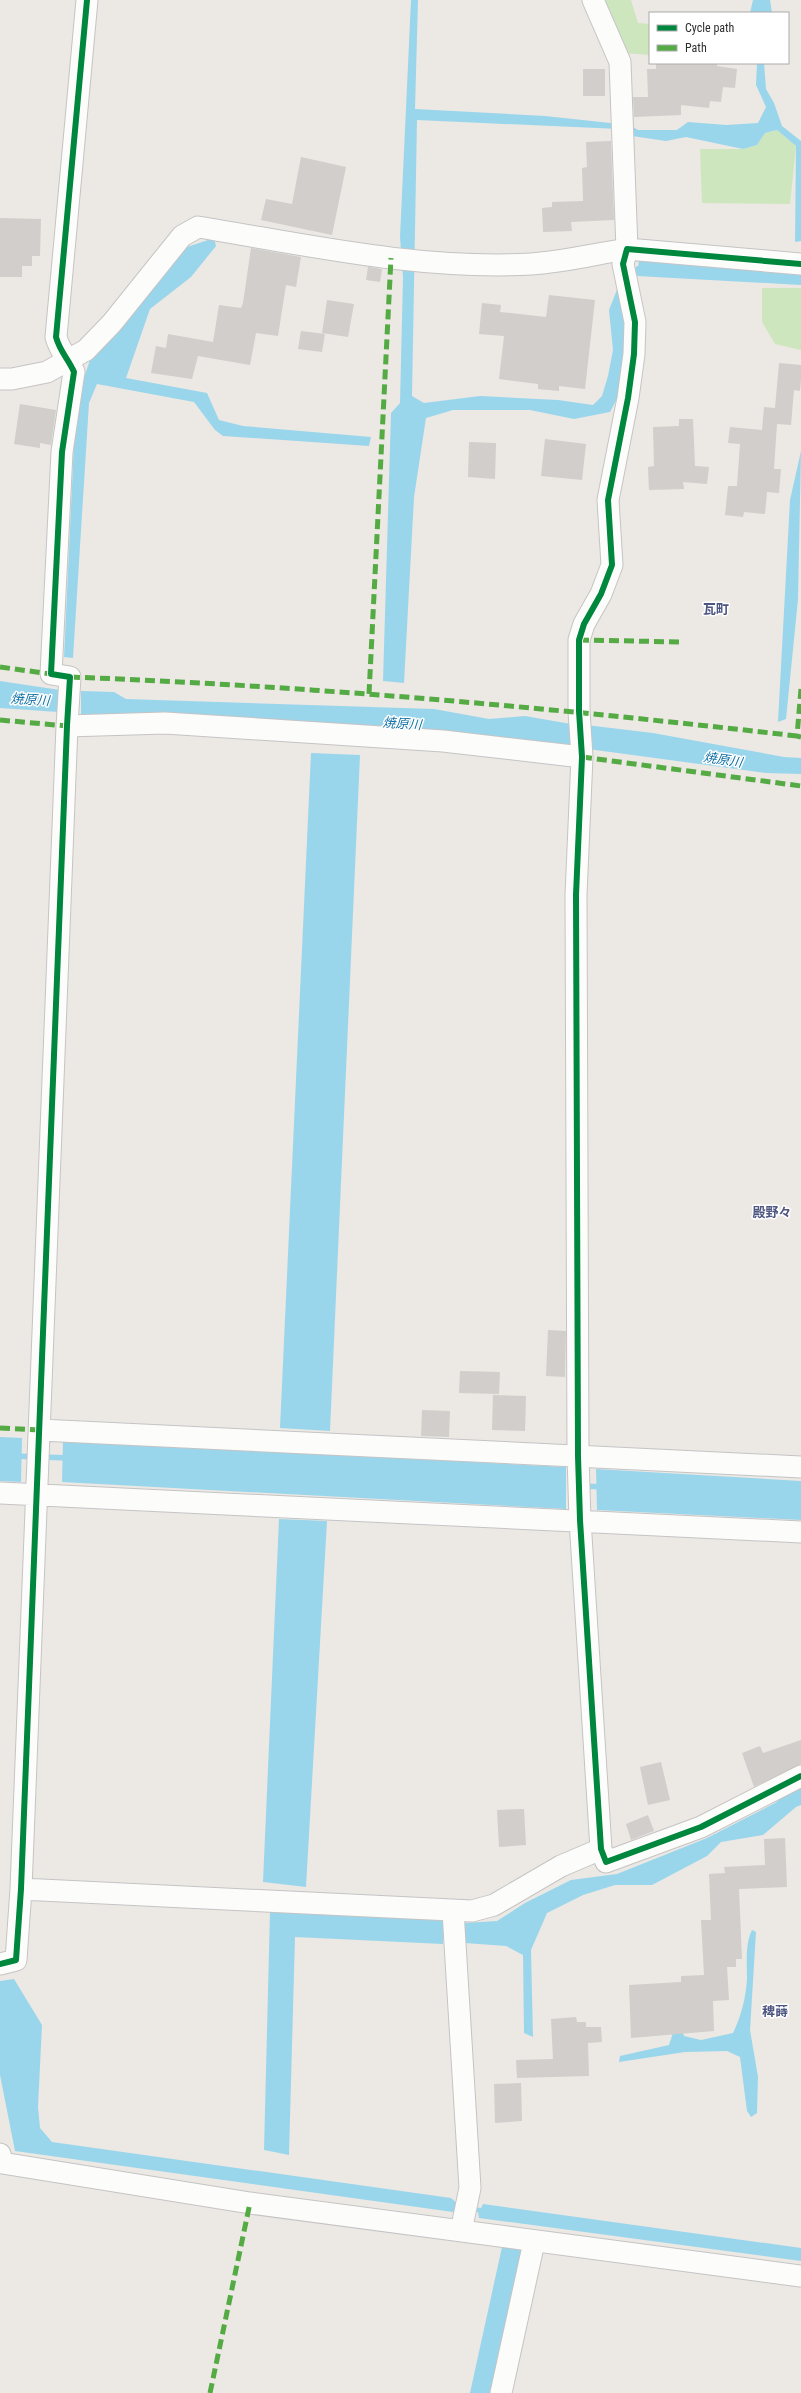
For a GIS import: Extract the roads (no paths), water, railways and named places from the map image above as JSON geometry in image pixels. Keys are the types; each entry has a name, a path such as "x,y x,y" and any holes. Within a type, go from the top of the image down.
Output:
{"street":[{"path":"0,1964 16,1960 21,1889 68,722 71,689 70,676 52,674 62,452 74,372 69,360 60,351 56,337 87,0"},
{"path":"593,0 620,62 625,256 628,291 635,322 634,354 628,398 608,500 612,565 601,594 584,624 579,640 579,711 582,757 576,895 578,1456 580,1520 600,1850 606,1862 644,1850 701,1827 801,1776"},
{"path":"0,379 12,379 47,372 86,350 112,323 182,236 198,227 396,259 420,261 531,264 625,256 801,264"},
{"path":"68,722 165,723 443,741 582,757"},
{"path":"40,1432 578,1456 801,1468"},
{"path":"0,1492 36,1492 801,1532"},
{"path":"21,1889 454,1925 472,1911 494,1905 561,1866 600,1850"},
{"path":"454,1925 470,2188 463,2224"},
{"path":"0,2154 2,2163 250,2203 463,2224 534,2242 801,2276"},
{"path":"502,2393 534,2242"}],"water":[{"path":"411,0 418,0 415,109 545,116 629,125 638,130 677,130 688,122 726,125 758,123 766,107 756,85 757,64 764,64 766,89 774,103 782,126 801,141 801,241 795,242 796,146 777,130 765,133 757,145 743,149 686,137 666,141 632,136 619,129 417,120 412,396 424,403 480,396 558,400 593,405 602,396 608,376 613,350 609,310 620,282 627,341 618,397 610,412 574,419 530,410 453,410 426,418 414,497 404,683 383,681 391,413 400,403 403,277 400,237"},
{"path":"753,0 770,0 772,12 750,12"},
{"path":"214,238 216,246 191,277 150,309 126,378 207,393 219,420 243,426 371,437 369,446 223,436 215,430 194,402 97,384 89,403 73,658 64,657 76,401 90,360 187,247"},
{"path":"639,260 801,275 801,285 637,276"},
{"path":"801,451 798,599 786,719 778,722 790,500"},
{"name":"焼原川","path":"0,681 60,690 58,712 0,708"},
{"name":"焼原川","path":"81,691 114,692 126,699 434,709 489,719 525,716 571,724 571,747 457,734 342,725 173,716 81,715"},
{"name":"焼原川","path":"586,725 653,733 784,757 801,758 801,774 766,773 588,749"},
{"path":"311,753 360,755 330,1431 280,1428"},
{"path":"0,1437 22,1438 21,1482 0,1481"},
{"path":"63,1440 566,1467 566,1509 62,1482"},
{"path":"596,1469 801,1481 801,1520 597,1510"},
{"path":"279,1519 327,1521 306,1887 263,1882"},
{"path":"801,1784 801,1805 796,1807 763,1835 721,1842 707,1856 652,1885 615,1885 583,1895 547,1913 531,1950 533,2037 524,2033 523,1955 506,1946 465,1943 464,1923 497,1921 525,1903 571,1880 617,1874 707,1838 775,1803"},
{"path":"270,1911 443,1919 443,1944 295,1937 289,2155 264,2150"},
{"path":"752,1930 756,1932 750,2030 758,2077 757,2113 751,2117 747,2111 740,2057 727,2051 685,2052 619,2062 620,2056 669,2045 678,2018 684,2036 701,2040 733,2033 741,2014 744,2000 747,1979 747,1947"},
{"path":"14,1979 42,2025 38,2107 40,2128 52,2142 451,2198 459,2205 481,2208 483,2204 801,2248 801,2261 479,2218 478,2212 459,2209 453,2212 15,2151 0,2075 0,1981"},
{"path":"502,2247 522,2250 490,2393 470,2393"}],"waterway":[{"path":"631,278 638,269"},
{"path":"0,1455 34,1457"},
{"path":"42,1457 70,1458"},
{"path":"584,1486 603,1487"}],"district":[{"name":"瓦町","path":"716,609"},
{"name":"殿野々","path":"772,1212"},
{"name":"稗蒔","path":"775,2011"}]}
